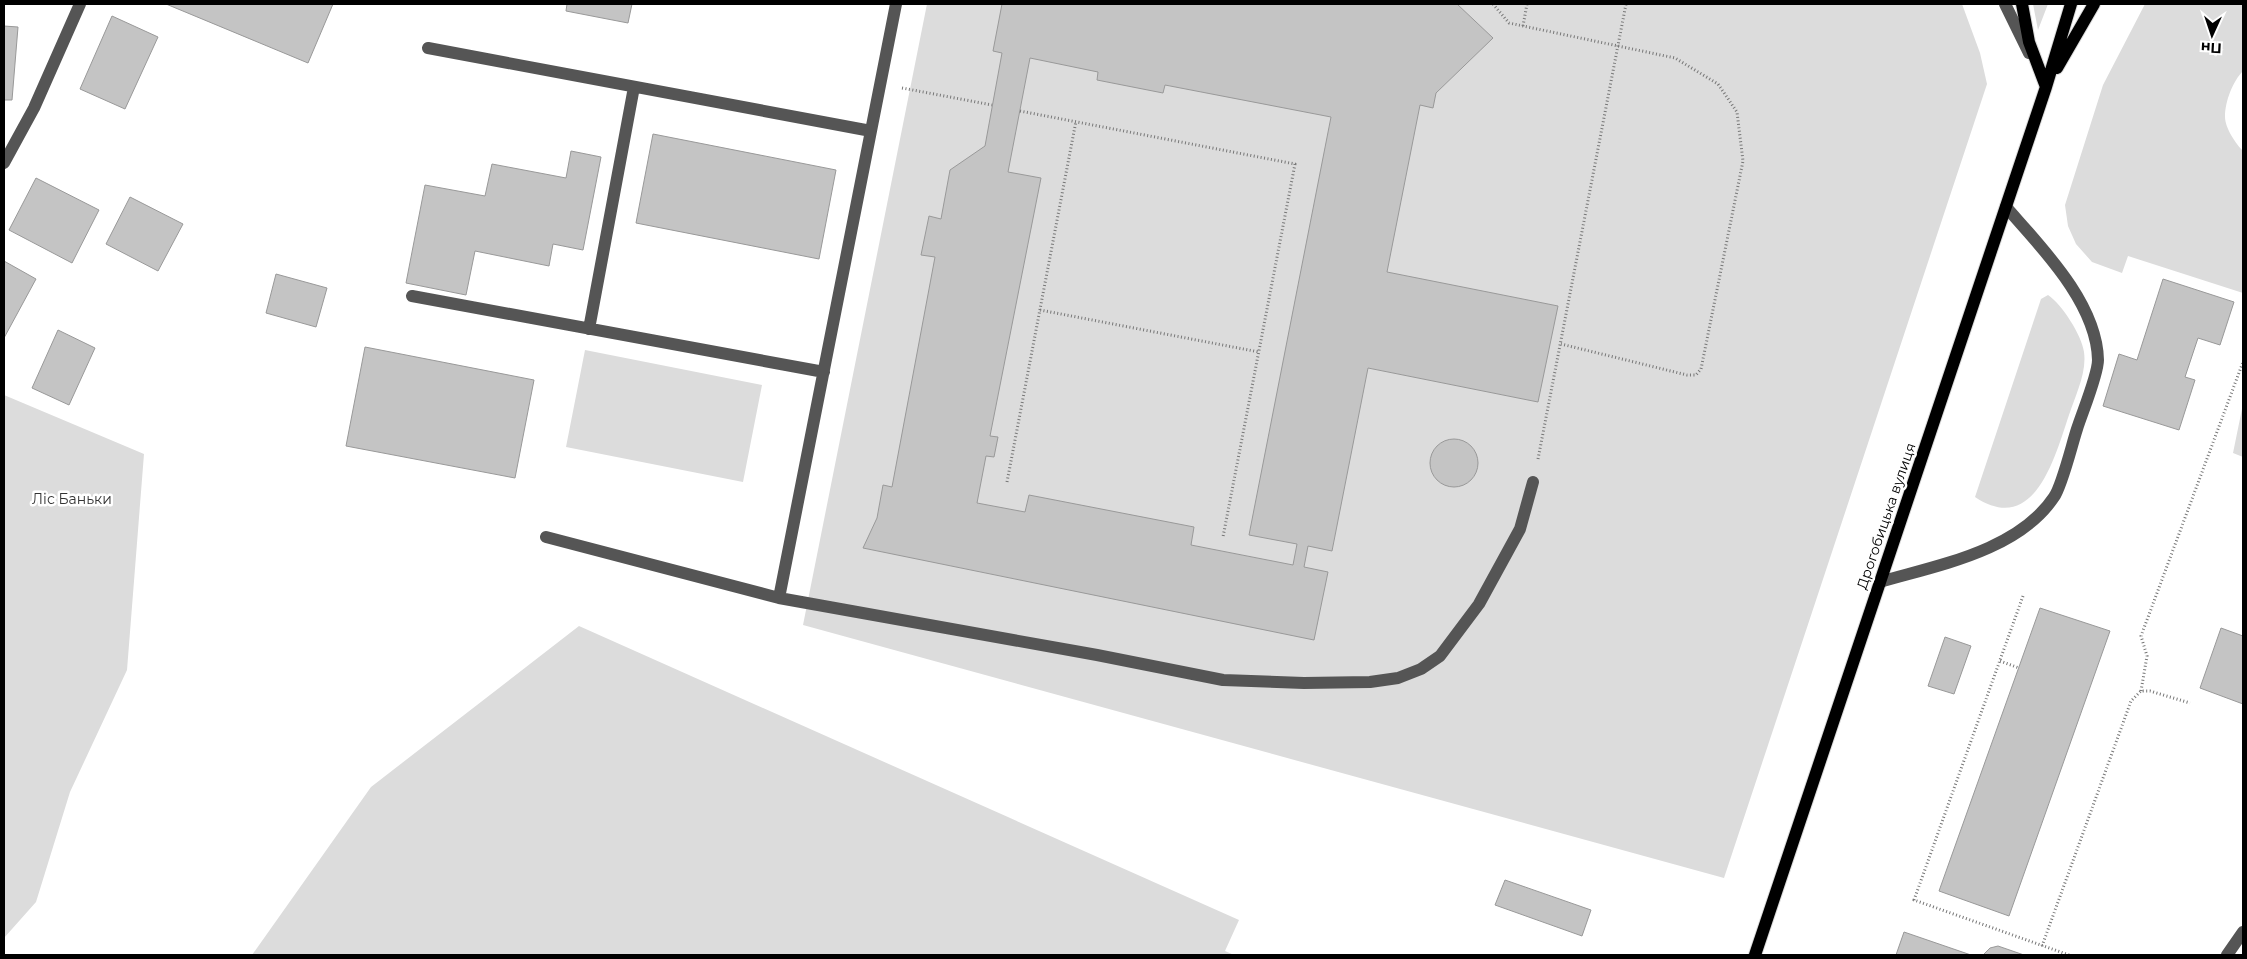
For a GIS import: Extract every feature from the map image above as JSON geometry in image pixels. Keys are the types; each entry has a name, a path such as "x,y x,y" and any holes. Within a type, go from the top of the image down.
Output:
{"main road":[{"path":"2022,4 2029,42 2046,87"},
{"path":"2046,87 2072,4"},
{"path":"2046,87 2094,4"},
{"name":"Дрогобицька вулиця","path":"1755,955 2046,87"}],"street":[{"path":"4,163 34,108 80,4"},
{"path":"779,598 896,4"},
{"path":"2006,4 2046,87"},
{"path":"428,48 871,131"},
{"path":"589,329 634,87"},
{"path":"1880,582 1966,557 2006,540 2032,520 2055,497 2098,362 2095,336 2086,314 2066,279 2043,249 2006,207"},
{"path":"412,296 824,372"},
{"path":"546,537 779,598 1097,655 1223,680 1304,683 1370,682 1398,678 1421,669 1440,656 1479,604 1520,529 1534,482"},
{"path":"2227,955 2243,932"}],"path":[{"path":"1492,4 1509,23 1675,58 1718,84 1737,112 1743,161 1702,370 1696,375 1687,376 1560,344"},
{"path":"1522,26 1527,4"},
{"path":"1534,482 1626,4"},
{"path":"880,84 992,105"},
{"path":"1020,111 1295,164 1223,537"},
{"path":"1007,482 1076,121"},
{"path":"1040,310 1259,352"},
{"path":"2042,946 2131,701 2140,691 2147,656 2141,636 2243,362"},
{"path":"2023,596 1914,900 2069,955"},
{"path":"2000,661 2018,668"},
{"path":"2140,691 2150,691 2190,704"}],"green space":[{"path":"927,4 1962,4 1980,53 1987,84 1724,878 803,625"},
{"path":"2033,4 2048,4 2038,30"},
{"path":"2145,4 2243,4 2243,71 2230,92 2226,104 2225,121 2234,140 2243,151 2243,293 2128,256 2122,273 2092,262 2076,244 2068,226 2065,205 2103,85"},
{"path":"2048,295 2065,313 2080,338 2084,352 2084,368 2057,451 2049,470 2039,486 2027,499 2013,507 1996,507 1975,497 2041,299"},
{"path":"585,350 762,385 743,482 566,447"},
{"name":"Ліс Баньки","path":"4,395 144,454 127,670 70,792 36,902 4,938"},
{"path":"2243,404 2243,457 2233,453"},
{"path":"579,626 1239,920 1225,951 1234,955 252,955 371,787"}],"building":[{"path":"166,4 333,4 308,63"},
{"path":"567,4 632,4 628,23 566,11"},
{"path":"1002,4 1457,4 1493,38 1436,93 1433,108 1420,105 1387,272 1558,306 1538,402 1368,368 1332,551 1308,546 1304,567 1328,572 1314,640 863,548 877,518 883,485 892,487 935,257 921,255 929,216 941,219 950,170 985,146 1002,53 993,51","holes":["1030,58 1098,72 1097,80 1163,93 1165,85 1331,117 1249,535 1297,544 1293,565 1191,545 1194,527 1029,495 1025,512 977,503 986,456 994,457 998,437 990,436 1041,178 1008,172"]},
{"path":"112,16 158,37 125,109 80,89"},
{"path":"4,26 18,27 12,100 4,100"},
{"path":"653,134 836,170 819,259 636,223"},
{"path":"571,151 601,157 583,250 553,244 549,266 475,251 466,295 406,283 425,185 485,196 492,164 566,178"},
{"path":"36,178 99,210 72,263 9,230"},
{"path":"130,197 183,224 158,271 106,244"},
{"path":"4,261 36,279 4,338"},
{"path":"276,274 327,288 316,327 266,313"},
{"path":"2163,279 2234,302 2220,345 2198,338 2185,377 2195,380 2179,430 2103,406 2119,354 2137,360"},
{"path":"58,330 95,348 69,405 32,388"},
{"path":"365,347 534,380 515,478 346,446"},
{"path":"1454,439 1463,441 1471,446 1476,454 1478,463 1476,472 1471,480 1463,485 1454,487 1445,485 1437,480 1432,472 1430,463 1432,454 1437,446 1445,441"},
{"path":"2040,608 2110,631 2009,916 1939,891"},
{"path":"2221,628 2243,636 2243,704 2200,688"},
{"path":"1945,637 1971,646 1954,694 1928,686"},
{"path":"1505,880 1591,910 1582,936 1495,905"},
{"path":"1904,932 1971,955 1896,955"},
{"path":"1998,946 2024,955 1983,955 1990,948"}]}
